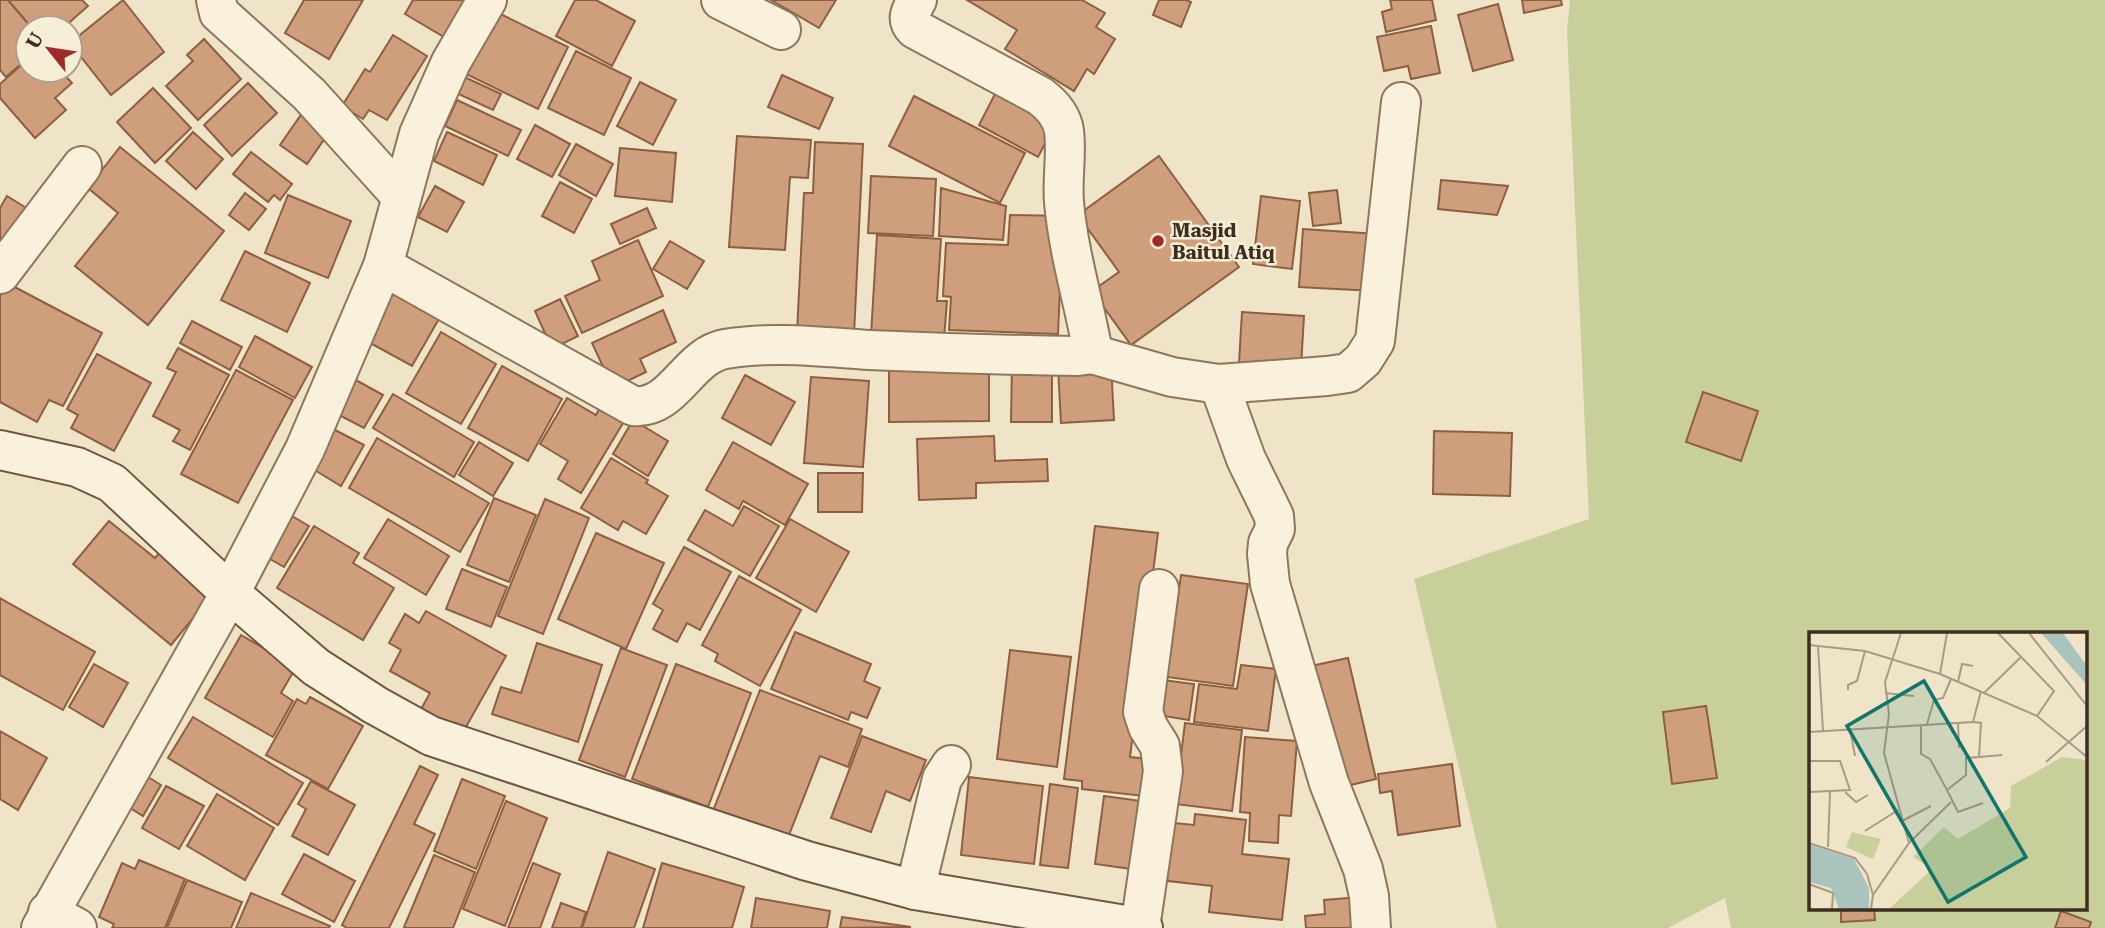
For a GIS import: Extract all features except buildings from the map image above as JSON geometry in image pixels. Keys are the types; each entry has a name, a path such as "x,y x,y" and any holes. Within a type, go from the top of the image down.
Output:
{"street":[{"path":"216,0 219,13 309,94 401,196"},
{"path":"55,923 305,449 383,266 419,134 451,62 487,0"},
{"path":"721,0 781,30"},
{"path":"917,0 909,17 911,26 1040,96 1052,105 1060,117 1064,130 1064,201 1092,354"},
{"path":"383,266 633,406 642,407 658,402 707,356 724,349 785,345 968,354 1092,354 1172,377 1219,384 1348,373 1363,360 1375,341 1401,102"},
{"path":"0,275 82,166"},
{"path":"1219,384 1246,459 1275,516 1275,529 1268,543 1267,554 1270,584 1329,783 1363,869 1369,896 1371,928"},
{"path":"0,450 77,467 112,483 230,593 316,667 375,705 431,736 807,861 1018,918 1141,928 1163,771 1160,746 1148,727 1143,712 1159,589"},
{"path":"915,890 942,779 951,765"}],"green space":[{"path":"1570,0 2105,0 2105,928 1731,928 1725,898 1668,928 1497,928 1414,579 1589,519 1567,30"}],"place":[{"name":"Masjid Baitul Atiq","path":"1158,241"}]}
